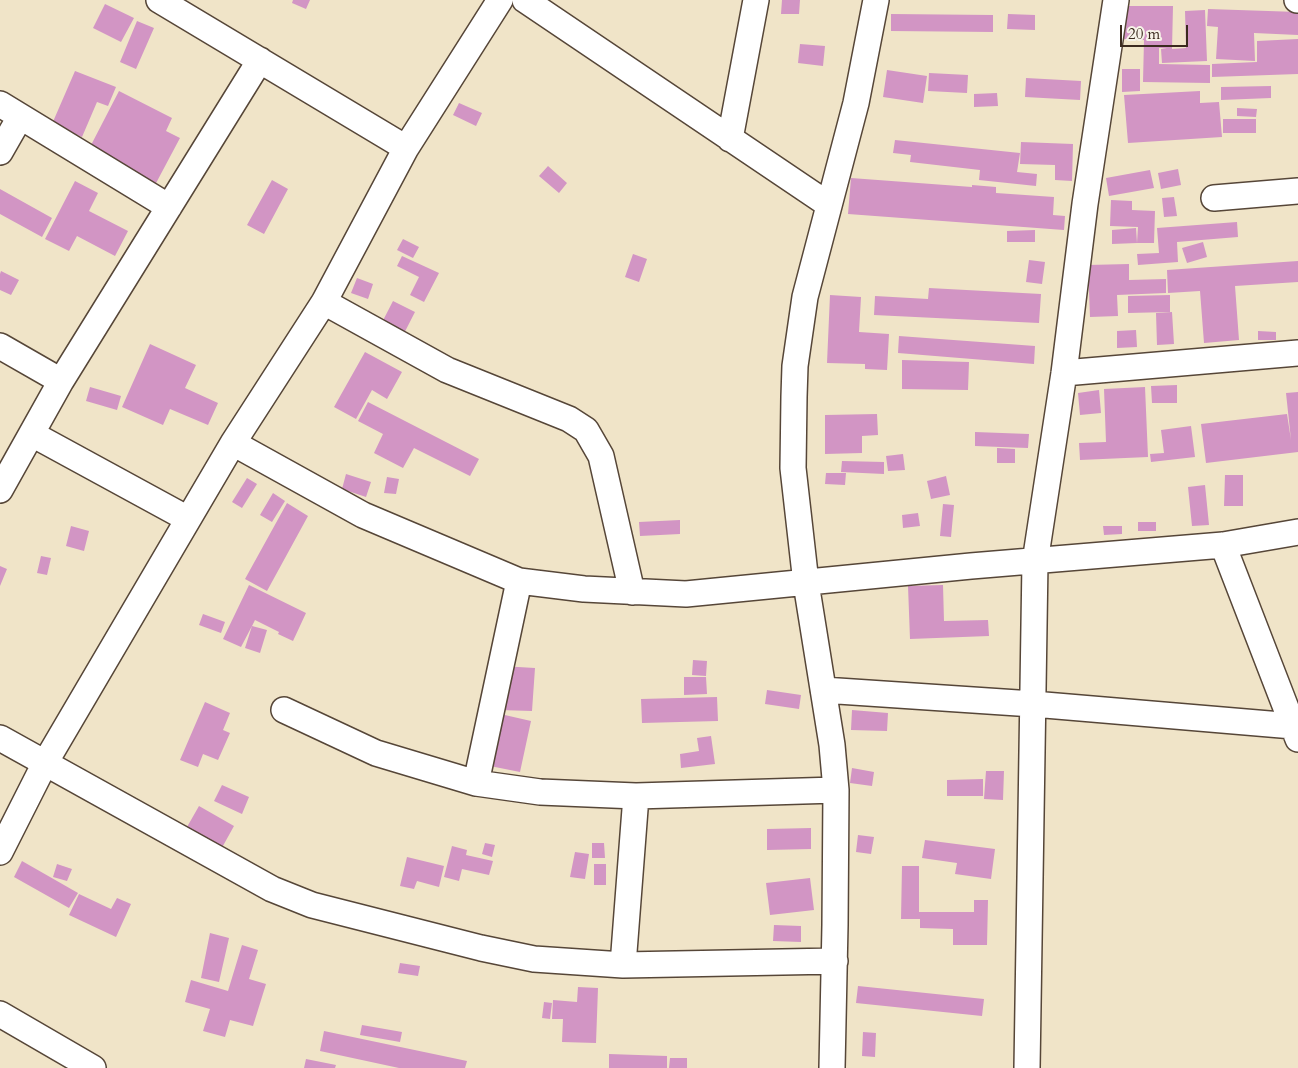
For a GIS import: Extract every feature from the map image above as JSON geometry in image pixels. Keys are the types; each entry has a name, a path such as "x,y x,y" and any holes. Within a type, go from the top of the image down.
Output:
{"street":[{"path":"159,0 406,148"},
{"path":"0,852 45,764 188,519 233,443 324,302 406,148 500,0"},
{"path":"525,0 829,205"},
{"path":"730,140 756,0"},
{"path":"832,1068 836,790 832,745 806,583 793,468 795,366 805,297 856,103 876,0"},
{"path":"1027,1068 1035,562 1064,373 1085,204 1116,0"},
{"path":"0,490 61,381 260,60"},
{"path":"0,152 10,110 169,207"},
{"path":"1214,198 1298,191"},
{"path":"324,302 447,370 569,420 586,430 601,456 632,592"},
{"path":"0,346 61,381"},
{"path":"1064,373 1298,353"},
{"path":"32,434 188,519"},
{"path":"233,443 363,515 519,581 584,589 686,594 1223,545 1298,532"},
{"path":"823,690 1033,704 1296,733 1223,545"},
{"path":"476,783 519,581"},
{"path":"284,710 376,752 476,783 540,792 636,796 836,790"},
{"path":"0,738 272,889 312,905 481,948 534,959 623,965 835,961"},
{"path":"623,965 636,796"},
{"path":"0,1014 93,1068"}],"building":[{"path":"293,0 310,0 306,9 292,3"},
{"path":"782,0 800,0 799,14 781,14"},
{"path":"105,4 134,18 121,42 93,28"},
{"path":"1120,6 1173,6 1172,49 1186,48 1185,11 1205,10 1207,61 1162,63 1161,49 1167,48 1159,48 1159,64 1210,65 1210,83 1143,82 1144,40 1119,39"},
{"path":"1208,9 1298,12 1298,35 1254,33 1255,61 1216,59 1218,27 1207,26"},
{"path":"891,14 993,15 993,32 891,31"},
{"path":"1008,14 1035,15 1035,30 1007,29"},
{"path":"137,21 154,28 136,69 120,62"},
{"path":"1298,39 1298,74 1212,77 1212,64 1257,62 1257,41"},
{"path":"800,44 825,46 823,66 798,63"},
{"path":"1122,69 1140,69 1140,91 1122,92"},
{"path":"887,70 927,76 923,103 883,97"},
{"path":"75,71 116,87 108,106 97,102 82,137 52,124"},
{"path":"929,73 968,75 967,93 928,91"},
{"path":"1026,78 1081,81 1080,100 1025,97"},
{"path":"1271,86 1271,98 1221,100 1221,87"},
{"path":"119,91 172,118 166,131 180,138 155,185 89,149"},
{"path":"1200,91 1200,103 1219,102 1222,137 1128,143 1124,95"},
{"path":"997,93 998,106 974,107 974,94"},
{"path":"459,103 482,113 476,126 453,115"},
{"path":"1237,108 1257,109 1256,117 1237,116"},
{"path":"1223,119 1256,119 1256,133 1223,133"},
{"path":"895,140 1020,153 1017,172 1037,174 1036,186 979,180 980,170 910,162 911,155 893,153"},
{"path":"1021,142 1073,144 1072,181 1055,180 1055,165 1020,164"},
{"path":"548,166 567,183 559,193 539,176"},
{"path":"1178,169 1181,185 1161,189 1158,173"},
{"path":"1150,170 1154,188 1109,196 1106,178"},
{"path":"851,178 996,187 996,193 1054,197 1053,215 1065,216 1064,230 848,214"},
{"path":"272,180 288,189 264,234 247,225"},
{"path":"75,181 98,193 89,211 128,231 115,256 77,236 69,251 45,239"},
{"path":"0,189 52,218 42,237 0,214"},
{"path":"1174,197 1177,216 1164,217 1162,198"},
{"path":"1111,200 1132,201 1132,210 1155,211 1154,243 1137,243 1138,227 1110,226"},
{"path":"1237,222 1238,237 1177,242 1178,262 1138,265 1137,254 1159,253 1157,228"},
{"path":"1136,228 1137,243 1112,244 1112,230"},
{"path":"1035,230 1035,242 1007,242 1007,231"},
{"path":"403,239 419,247 413,258 397,250"},
{"path":"1203,242 1207,257 1187,263 1182,248"},
{"path":"633,254 647,259 639,282 625,277"},
{"path":"402,256 439,273 424,302 410,295 419,277 397,266"},
{"path":"1029,260 1045,262 1042,284 1026,282"},
{"path":"1298,261 1298,282 1235,286 1239,340 1204,343 1200,291 1168,293 1167,270"},
{"path":"1129,264 1129,280 1166,279 1166,293 1117,295 1118,316 1090,317 1088,265"},
{"path":"1,271 19,280 11,295 0,290"},
{"path":"357,278 373,284 368,299 351,293"},
{"path":"929,288 1041,294 1039,323 874,315 875,296 928,299"},
{"path":"830,295 861,297 859,332 889,334 887,370 865,369 865,364 827,363"},
{"path":"1170,295 1170,312 1128,313 1128,296"},
{"path":"393,301 415,312 396,349 374,338"},
{"path":"1172,312 1174,344 1157,345 1156,313"},
{"path":"1136,330 1137,347 1117,348 1117,331"},
{"path":"1258,331 1276,332 1276,340 1258,340"},
{"path":"899,336 1035,346 1034,364 898,353"},
{"path":"150,344 196,365 185,388 218,403 208,425 170,409 163,425 122,407"},
{"path":"365,352 402,372 387,399 372,390 356,419 334,407"},
{"path":"902,360 969,362 968,390 902,389"},
{"path":"1177,385 1177,403 1152,403 1151,386"},
{"path":"90,387 121,396 117,410 86,401"},
{"path":"1145,387 1148,457 1080,460 1079,443 1106,442 1104,389"},
{"path":"1099,390 1101,413 1080,415 1078,393"},
{"path":"1298,392 1298,452 1206,463 1201,424 1287,414 1291,440 1286,393"},
{"path":"368,402 479,459 470,476 414,448 403,468 374,453 383,434 358,421"},
{"path":"877,414 878,435 862,436 862,453 825,454 825,415"},
{"path":"1191,426 1195,457 1151,462 1150,454 1164,453 1161,430"},
{"path":"975,432 1029,434 1028,448 975,446"},
{"path":"997,448 1015,449 1015,463 997,463"},
{"path":"903,454 905,470 888,471 886,456"},
{"path":"842,461 884,462 884,474 841,472"},
{"path":"826,473 846,473 845,485 825,484"},
{"path":"346,474 371,482 366,497 342,489"},
{"path":"1225,475 1243,475 1243,506 1224,506"},
{"path":"946,476 950,495 931,499 927,481"},
{"path":"387,477 399,479 396,494 384,493"},
{"path":"247,478 257,484 242,508 232,502"},
{"path":"1205,485 1209,525 1192,526 1188,487"},
{"path":"273,493 285,501 272,522 260,515"},
{"path":"287,503 308,516 267,591 245,579"},
{"path":"943,504 954,505 951,537 940,536"},
{"path":"918,513 920,526 903,528 902,515"},
{"path":"680,520 680,534 640,536 639,522"},
{"path":"1138,522 1156,522 1156,531 1138,531"},
{"path":"71,526 89,531 84,551 66,546"},
{"path":"1103,526 1122,526 1122,534 1104,535"},
{"path":"41,556 51,558 47,575 37,573"},
{"path":"0,566 7,569 0,586"},
{"path":"249,585 306,613 293,641 255,620 241,647 223,639"},
{"path":"943,585 944,621 988,620 989,636 910,639 908,586"},
{"path":"203,614 225,622 221,633 199,625"},
{"path":"252,626 267,630 260,653 245,648"},
{"path":"693,660 707,661 706,676 692,675"},
{"path":"501,666 535,668 532,711 499,710"},
{"path":"684,677 706,677 707,694 684,695"},
{"path":"767,690 801,695 799,709 765,704"},
{"path":"717,697 718,721 642,723 641,699"},
{"path":"205,702 230,713 223,730 230,733 218,760 203,754 198,767 180,760"},
{"path":"852,710 888,713 887,731 851,730"},
{"path":"496,713 531,721 520,772 485,765"},
{"path":"711,736 715,764 681,768 680,754 699,751 697,738"},
{"path":"852,768 874,772 872,786 850,783"},
{"path":"986,771 1004,771 1003,800 984,799"},
{"path":"983,779 983,796 947,796 947,780"},
{"path":"222,785 249,797 242,814 214,801"},
{"path":"199,806 234,826 219,853 183,834"},
{"path":"811,828 811,849 767,850 767,829"},
{"path":"858,835 874,837 871,854 856,852"},
{"path":"925,840 995,849 991,879 955,874 957,863 922,858"},
{"path":"485,843 495,845 492,857 482,854"},
{"path":"592,843 604,843 605,858 592,858"},
{"path":"452,846 467,850 466,855 493,861 489,875 462,869 459,881 444,877"},
{"path":"575,852 589,854 585,879 570,877"},
{"path":"407,857 444,866 439,887 417,881 414,889 400,886"},
{"path":"22,861 78,893 69,908 14,877"},
{"path":"57,864 72,869 67,881 53,877"},
{"path":"594,864 606,864 606,885 594,885"},
{"path":"902,866 919,866 919,912 974,912 974,900 988,900 987,945 953,945 953,929 920,928 920,919 901,919"},
{"path":"810,878 814,910 770,915 766,883"},
{"path":"79,894 111,909 117,898 131,904 116,937 69,915"},
{"path":"774,925 801,926 801,942 773,941"},
{"path":"210,933 229,938 219,982 201,978"},
{"path":"242,945 258,950 249,979 266,984 253,1026 230,1020 225,1037 203,1031 210,1009 185,1002 191,980 228,991"},
{"path":"400,963 420,966 418,976 398,973"},
{"path":"858,986 984,999 982,1016 856,1003"},
{"path":"578,987 598,988 596,1043 562,1042 563,1019 552,1019 553,1000 577,1002"},
{"path":"544,1002 552,1003 550,1019 542,1018"},
{"path":"362,1025 402,1032 400,1042 360,1035"},
{"path":"324,1031 467,1061 465,1068 399,1068 320,1051"},
{"path":"863,1032 876,1033 875,1057 862,1056"},
{"path":"609,1054 667,1056 667,1068 609,1068"},
{"path":"670,1058 687,1058 687,1068 669,1068"},
{"path":"306,1059 336,1065 335,1068 304,1068"}]}
